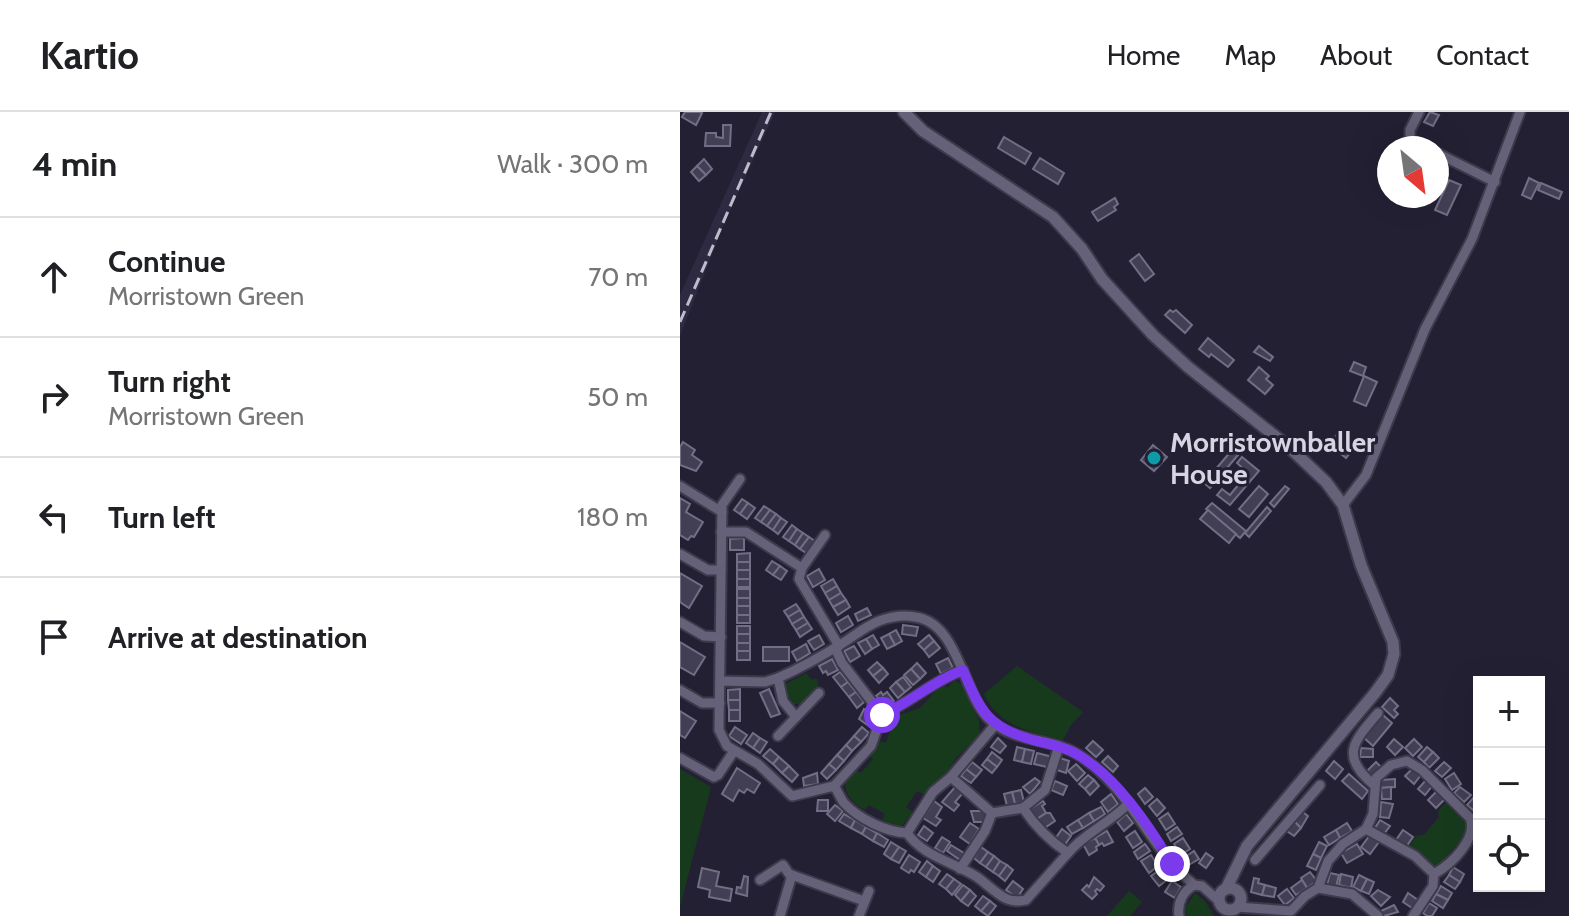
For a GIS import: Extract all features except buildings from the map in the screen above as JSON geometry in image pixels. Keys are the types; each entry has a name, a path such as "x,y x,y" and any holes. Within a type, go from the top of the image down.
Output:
{"street":[{"path":"904,112 923,131 1053,217 1082,249 1102,279 1153,335 1309,465 1343,505 1361,565 1393,642 1394,654 1388,675 1247,846 1234,874 1229,902"},
{"path":"1410,136 1419,112"},
{"path":"1343,505 1366,475 1425,329 1472,239 1520,112"},
{"path":"1449,159 1495,182"},
{"path":"740,479 722,505 719,730 727,746 758,764 792,796 834,786 871,746 882,715 904,705 943,677 963,670"},
{"path":"680,486 722,512"},
{"path":"721,532 746,532 802,568"},
{"path":"825,535 802,568 799,579 837,647 842,663 882,715"},
{"path":"680,554 708,570 721,570"},
{"path":"720,681 765,682 778,678 879,621 906,616 921,617 939,630 953,646 977,704 995,725 1012,734 1076,753 1098,770 1129,803 1172,864 1194,885 1229,902 1293,913 1305,896 1318,888 1328,861 1343,844 1366,829 1373,814 1376,778 1391,765 1407,761 1422,770 1470,818 1472,834 1445,868 1434,874"},
{"path":"680,622 704,636 721,637"},
{"path":"778,678 783,701 796,717"},
{"path":"680,690 702,703 720,703"},
{"path":"778,736 819,693"},
{"path":"1374,785 1360,774 1353,759 1356,740 1378,713"},
{"path":"907,833 933,792 951,777 995,725"},
{"path":"992,813 1023,808 1045,790 1059,746"},
{"path":"680,758 714,777 734,751"},
{"path":"951,777 992,813"},
{"path":"1255,860 1320,785"},
{"path":"834,786 843,802 856,812 888,831 907,833 923,848 973,874 1004,898 1015,901 1026,900 1082,836 1110,820 1129,803"},
{"path":"1023,808 1041,831 1068,853"},
{"path":"1277,810 1292,818"},
{"path":"960,869 985,831 992,813"},
{"path":"1366,829 1415,856 1434,874"},
{"path":"760,880 783,865 792,875 864,901"},
{"path":"1413,916 1433,886 1434,874"},
{"path":"780,916 792,875"},
{"path":"1179,916 1177,907 1185,892 1194,885"},
{"path":"1318,888 1352,894 1378,916"},
{"path":"859,916 869,891"}],"shaded area":[{"path":"762,112 775,112 723,226 680,336 680,295"}],"green space":[{"path":"1017,666 1083,712 1063,740 1008,721 984,694"},
{"path":"806,673 812,680 816,678 819,685 803,704 794,704 788,696 786,684"},
{"path":"955,680 962,685 979,721 980,735 924,794 917,791 906,807 913,812 901,827 882,820 885,814 869,805 865,810 857,805 848,795 845,782 855,769 861,773 873,759 868,754 879,741 886,743 892,726 886,723 890,718 920,708 940,686 948,687"},
{"path":"680,769 711,787 680,907"},
{"path":"1448,800 1469,822 1465,839 1434,866 1408,848 1416,836 1424,835 1439,817 1438,811"},
{"path":"1129,891 1142,902 1130,916 1107,916"},
{"path":"1195,893 1205,901 1214,916 1187,916 1185,908"}],"railway":[{"path":"680,322 771,112"}],"place":[{"name":"Morristownballer House","path":"1154,458"}],"route":[{"path":"882,715 904,705 943,677 963,670 977,704 995,725 1012,734 1076,753 1098,770 1143,821 1172,864"}]}
